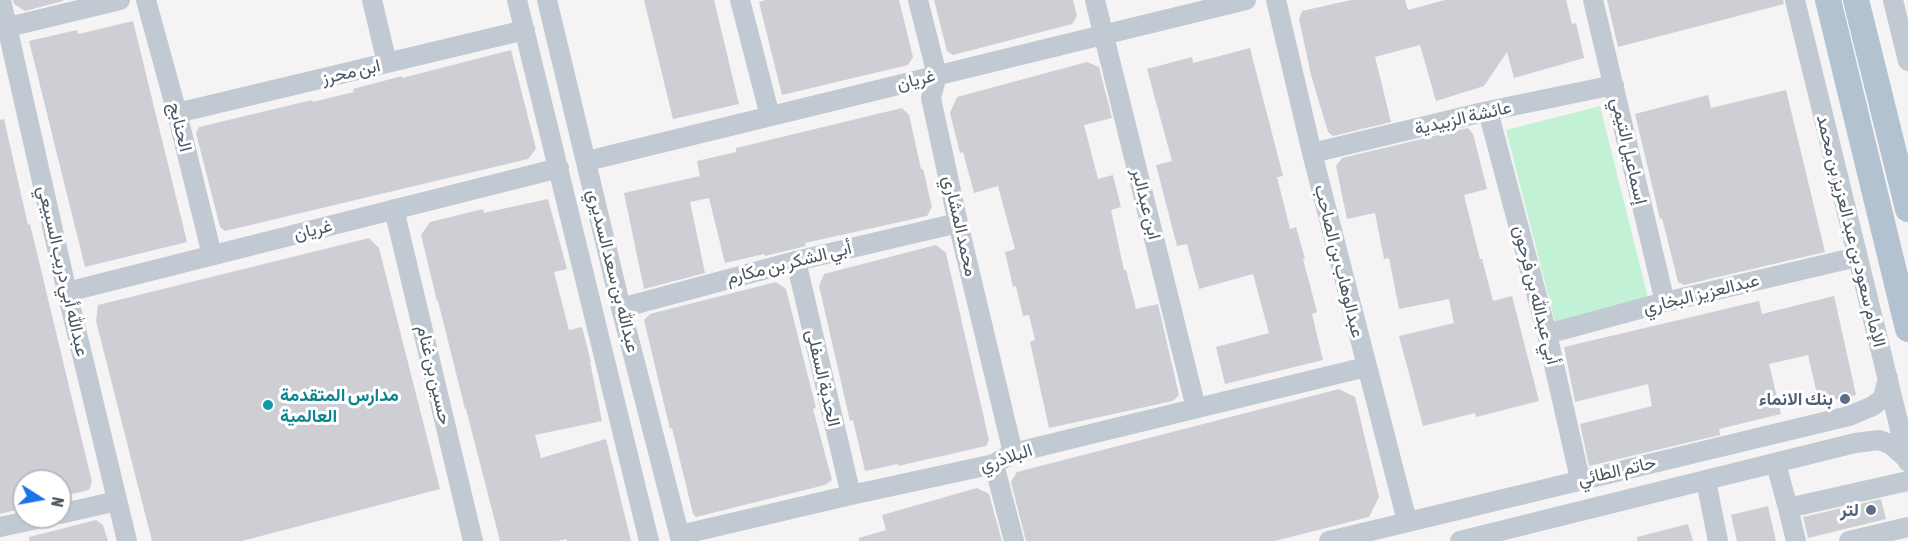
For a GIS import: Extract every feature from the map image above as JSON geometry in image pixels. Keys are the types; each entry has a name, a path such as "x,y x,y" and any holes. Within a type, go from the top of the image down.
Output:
{"main road":[{"name":"الإمام سعود بن عبد العزيز بن محمد","path":"1828,0 1908,328"},
{"path":"1856,0 1908,209"}],"street":[{"name":"عبدالله أبي دريب السبيعي","path":"1,0 4,28 128,541"},
{"path":"4,28 120,0"},
{"name":"الحنابج","path":"146,0 212,255"},
{"path":"372,0 387,63"},
{"name":"عبدالله بن سعد السديري","path":"517,0 650,541"},
{"name":"عبدالله بن سعد السديري","path":"547,0 621,308 680,538"},
{"path":"740,0 770,116"},
{"name":"محمد المشاري","path":"918,0 937,75 931,98 958,223 1013,453"},
{"name":"ابن عبدالبر","path":"1095,0 1196,408"},
{"name":"غريان","path":"587,161 1242,0"},
{"name":"عبدالوهاب بن الصاحب","path":"1276,0 1312,153 1407,521"},
{"name":"إسماعيل التيمي","path":"1593,0 1665,302"},
{"name":"الإمام سعود بن عبد العزيز بن محمد","path":"1795,0 1907,460"},
{"path":"1893,0 1908,61"},
{"name":"ابن محرز","path":"177,113 525,30"},
{"name":"عائشة الزبيدية","path":"1312,153 1488,111 1614,85"},
{"name":"أبي عبدالله بن فرحون","path":"1488,111 1547,334 1580,479"},
{"name":"غريان","path":"67,292 559,168"},
{"name":"حسين بن غنام","path":"394,209 473,541"},
{"name":"أبي الشكر بن مكارم","path":"621,308 796,261 958,223"},
{"name":"عبدالعزيز البخاري","path":"1547,334 1665,302 1857,257"},
{"name":"الحدبة السفلى","path":"796,261 851,495"},
{"name":"البلاذري","path":"680,538 851,495 994,464 1013,453 1366,367"},
{"name":"حاتم الطائي","path":"1329,541 1849,416 1873,406 1883,398 1888,378"},
{"path":"1849,416 1860,428 1860,438 1855,443"},
{"name":"حاتم الطائي","path":"1460,541 1855,443 1879,440 1890,444 1907,460"},
{"path":"994,464 1014,541"},
{"path":"1776,464 1796,541"},
{"path":"1706,481 1718,541"},
{"path":"1788,508 1908,481"},
{"path":"72,511 117,501"},
{"path":"1849,541 1908,527"}],"green space":[{"path":"1600,106 1648,298 1555,322 1506,130"}],"building":[{"path":"13,0 63,1 25,11 14,4"},
{"path":"644,0 714,0 739,104 673,119"},
{"path":"766,0 899,0 913,57 908,65 782,95 759,2"},
{"path":"934,0 1073,0 1077,16 1072,24 953,55 947,51"},
{"path":"1351,0 1405,0 1408,10 1445,0 1566,0 1572,24 1576,23 1584,58 1514,78 1507,52 1484,86 1436,101 1420,45 1375,57 1391,122 1333,136 1328,132 1311,75 1299,19 1302,11"},
{"path":"1607,0 1783,0 1784,4 1618,47"},
{"path":"133,21 187,242 85,267 29,41 77,30 78,34"},
{"path":"1250,48 1283,176 1277,177 1290,229 1296,227 1305,259 1303,259 1317,312 1312,314 1323,360 1225,384 1216,347 1269,333 1253,274 1199,289 1187,244 1177,246 1156,165 1172,161 1147,69 1192,57 1193,63"},
{"path":"511,50 536,149 528,159 225,231 220,227 196,133 199,127 354,92 353,89"},
{"path":"1087,62 1099,67 1112,118 1084,125 1098,179 1113,175 1121,207 1111,210 1124,270 1126,270 1136,309 1158,304 1179,395 1173,401 1049,428 1030,342 1035,340 1029,315 1023,316 1005,252 1015,249 998,186 974,193 963,152 960,153 950,113 957,97"},
{"path":"1786,90 1825,252 1684,285 1678,282 1662,218 1660,219 1635,114 1708,95 1711,108"},
{"path":"902,108 909,115 932,207 927,216 805,243 806,246 765,256 764,254 725,263 709,198 690,202 705,273 644,289 624,193 700,176 697,161 736,152 736,148"},
{"path":"4,119 92,482 89,490 72,494 72,469 12,469 12,511 0,514 0,120"},
{"path":"1468,128 1473,134 1487,189 1464,195 1480,259 1482,259 1493,301 1512,296 1539,401 1476,417 1475,413 1423,426 1399,336 1454,323 1449,299 1399,309 1389,258 1384,259 1375,213 1347,219 1336,166 1342,158"},
{"path":"548,199 567,269 554,272 569,330 582,327 602,421 535,435 541,458 606,439 631,541 567,541 567,539 500,541 437,301 421,235 430,222 483,209 484,213"},
{"name":"مدارس المتقدمة العالمية","path":"369,238 379,248 440,489 242,541 152,541 96,321 98,305"},
{"path":"936,245 946,253 989,440 986,446 865,471 853,420 850,421 819,286 824,274"},
{"path":"776,282 786,289 816,408 813,409 832,480 825,485 696,517 693,514 672,428 670,429 644,320 650,314"},
{"path":"1834,296 1856,395 1819,403 1808,355 1769,364 1781,414 1719,429 1720,435 1589,466 1580,424 1652,406 1648,384 1575,402 1564,347 1759,301 1762,314"},
{"path":"1339,389 1355,397 1379,497 1369,517 1275,541 1026,541 1011,482 1017,472"},
{"path":"977,488 989,494 1002,541 859,541 859,538 886,530 882,515"},
{"path":"1881,499 1886,519 1808,538 1803,517"},
{"path":"1768,506 1776,541 1737,541 1731,515"},
{"path":"96,520 103,525 108,541 29,541 29,537 61,529 72,529 72,526"},
{"path":"1688,524 1693,541 1637,541 1637,537"}],"place":[{"name":"بنك الانماء","path":"1845,399"},
{"name":"مدارس المتقدمة العالمية","path":"268,405"},
{"name":"لتر","path":"1871,510"}]}
